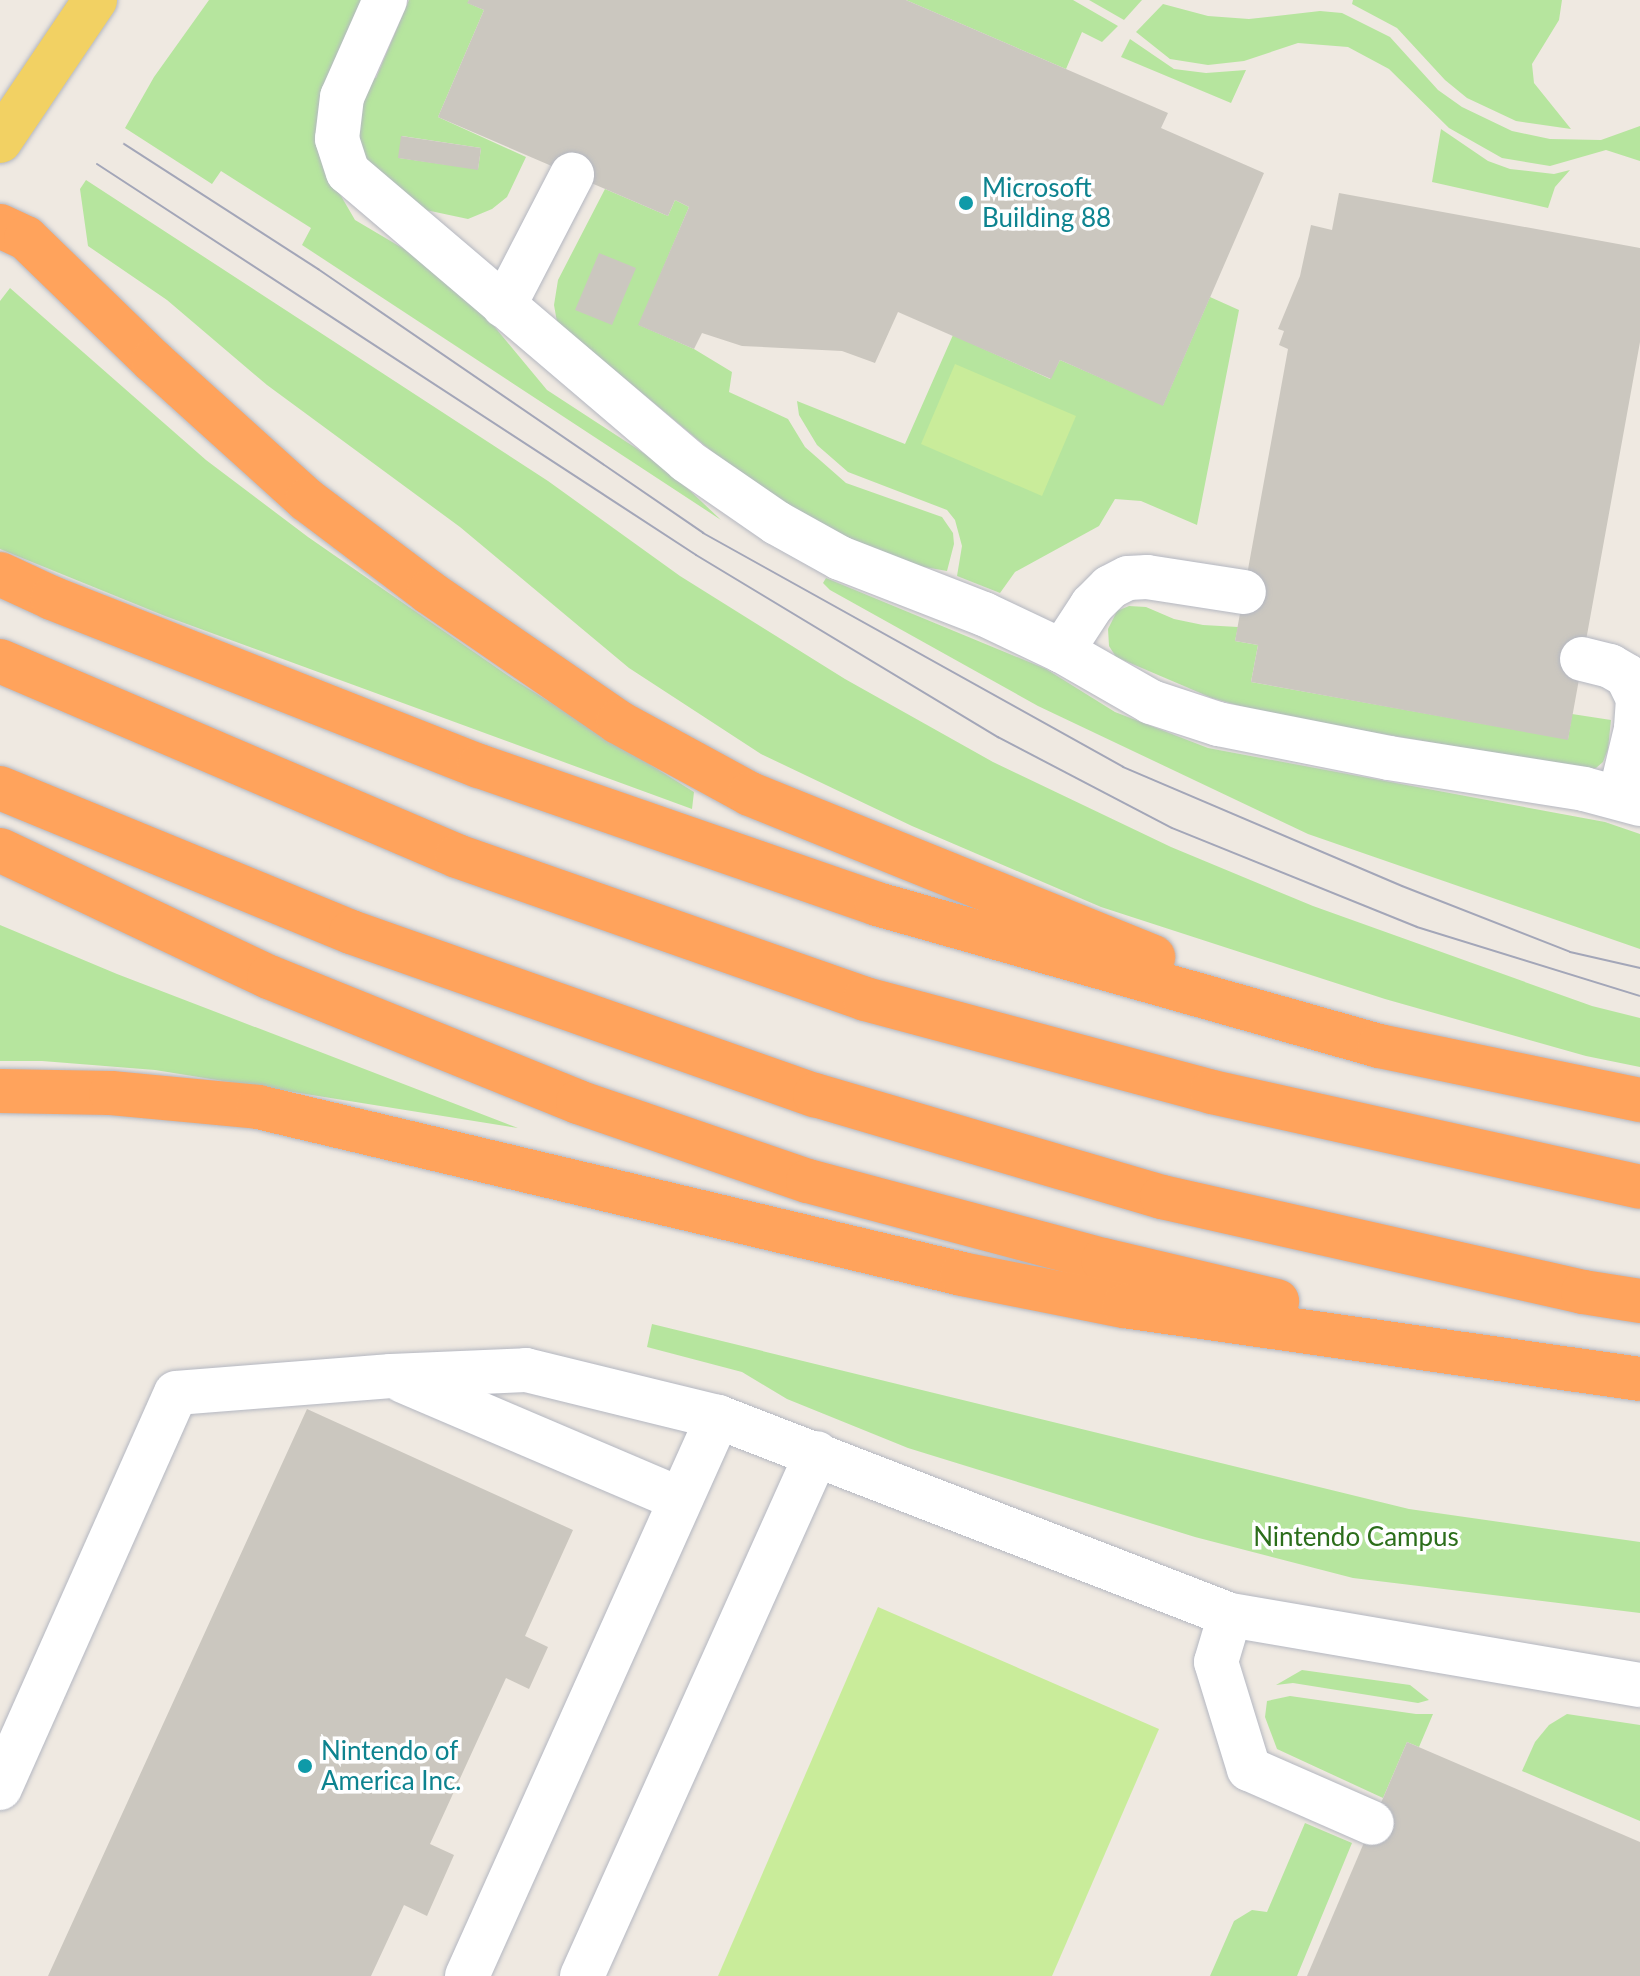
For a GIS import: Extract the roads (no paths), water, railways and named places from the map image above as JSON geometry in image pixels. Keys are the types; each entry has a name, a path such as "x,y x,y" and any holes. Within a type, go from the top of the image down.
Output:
{"highway":[{"path":"0,226 26,238 153,361 307,500 429,592 618,722 750,794 1379,1046"},
{"path":"0,574 52,598 479,766 862,899 1379,1046 1640,1100"},
{"path":"0,661 457,856 865,999 1212,1092 1640,1187"},
{"path":"0,788 351,932 815,1095 1162,1197 1583,1292 1640,1301"},
{"path":"0,850 299,989 578,1102 808,1181 1103,1260 1548,1365"},
{"path":"0,1091 111,1093 258,1107 962,1274 1124,1306 1640,1379"}],"main road":[{"path":"0,141 95,0"}],"lane":[{"path":"385,0 342,97 337,139 348,172 687,461 777,523 840,558 984,614 1062,651 1151,702 1218,724 1389,758 1630,800 1638,699 1627,676 1610,666 1582,659"},
{"path":"504,306 572,175"},
{"path":"1062,651 1092,605 1110,587 1128,578 1147,577 1244,592"},
{"path":"0,1788 176,1393 391,1376 526,1370 718,1417 1230,1615 1640,1685"},
{"path":"391,1376 680,1499"},
{"path":"467,1976 718,1417"},
{"path":"582,1976 817,1453"},
{"path":"1230,1615 1216,1662 1249,1769 1372,1823"}],"tram line":[{"path":"124,144 318,269 703,533 1123,767 1402,886 1570,952 1640,968"},
{"path":"97,164 696,555 998,737 1172,828 1417,927 1640,996"}],"place":[{"name":"Microsoft Building 88","path":"966,203"},
{"name":"Nintendo of America Inc.","path":"305,1766"}],"park label":[{"name":"Nintendo Campus","path":"1356,1537"}]}
